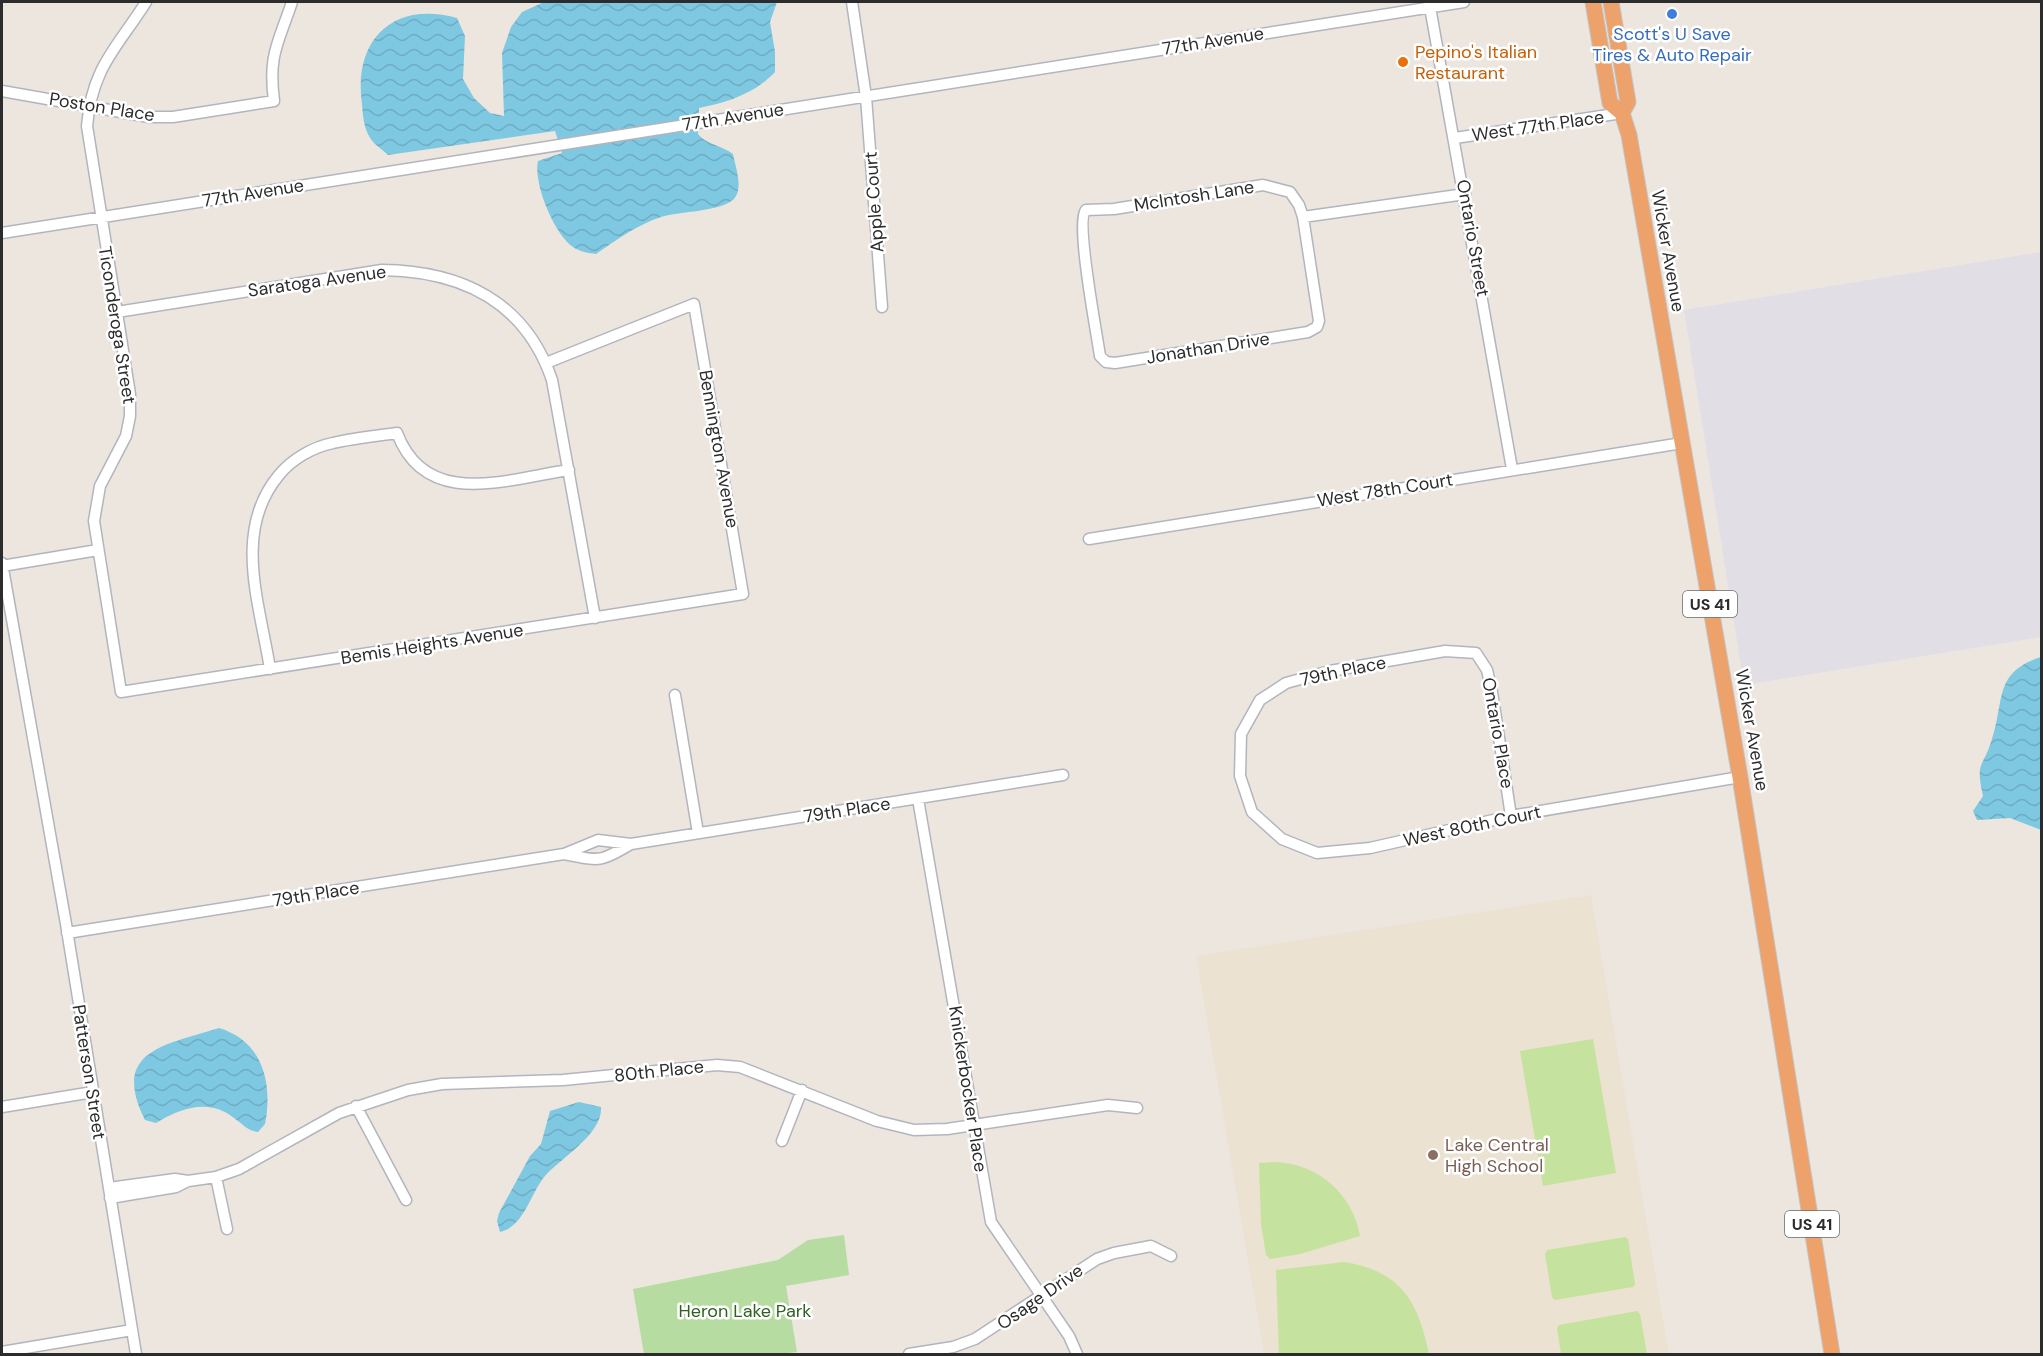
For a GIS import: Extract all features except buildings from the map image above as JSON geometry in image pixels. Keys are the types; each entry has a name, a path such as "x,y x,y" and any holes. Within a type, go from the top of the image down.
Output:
{"highway":[{"name":"Wicker Avenue","path":"1593,2 1610,103 1622,114 1629,135 1740,777 1832,1354"},
{"name":"Wicker Avenue","path":"1611,2 1628,102 1622,114"}],"street":[{"name":"Ticonderoga Street","path":"121,692 94,521 100,486 126,436 130,416 130,394 89,150 89,106 101,67 146,2"},
{"name":"Poston Place","path":"2,91 149,117 173,117 274,101 271,76 272,56 291,2"},
{"name":"Apple Court","path":"852,2 866,97 882,307"},
{"name":"77th Avenue","path":"2,233 1464,2"},
{"name":"Ontario Street","path":"1430,7 1512,469"},
{"name":"West 77th Place","path":"1455,138 1622,114"},
{"name":"Mclntosh Lane","path":"1100,356 1081,218 1086,210 1114,209 1263,185 1290,192 1299,205 1303,217"},
{"path":"1303,217 1465,194"},
{"name":"Jonathan Drive","path":"1100,356 1106,362 1115,363 1308,332 1317,327 1319,321 1303,217"},
{"name":"Saratoga Avenue","path":"117,312 382,270 417,270 466,284 494,298 522,324 546,363 558,401 595,618"},
{"name":"Bennington Avenue","path":"546,363 694,304 743,594"},
{"path":"270,669 251,553 253,526 258,506 268,488 292,462 332,443 397,433 410,459 422,471 442,481 464,486 569,470"},
{"name":"West 78th Court","path":"1089,539 1682,443"},
{"path":"2,565 98,550"},
{"name":"Patterson Street","path":"2,565 67,933 136,1354"},
{"name":"Bemis Heights Avenue","path":"121,692 743,594"},
{"name":"79th Place","path":"1240,776 1241,734 1260,700 1286,683 1330,671 1445,651 1476,653"},
{"name":"Ontario Place","path":"1476,653 1487,670 1492,692 1511,816"},
{"path":"675,695 698,833"},
{"name":"79th Place","path":"67,933 564,854 598,840 631,843 1062,775"},
{"name":"West 80th Court","path":"1240,776 1252,812 1282,839 1317,853 1370,848 1511,816 1740,777"},
{"name":"Knickerbocker Place","path":"918,799 991,1222 1069,1336 1077,1354"},
{"name":"79th Place","path":"564,854 591,861 604,860 631,843"},
{"name":"80th Place","path":"110,1193 176,1187 188,1181 216,1177 239,1169 318,1123 356,1106 408,1090 442,1084 563,1080 717,1065 740,1067 877,1121 914,1130 974,1125 1108,1105 1137,1108"},
{"path":"782,1141 802,1090"},
{"path":"2,1107 93,1092"},
{"path":"356,1106 406,1200"},
{"path":"216,1177 227,1229"},
{"name":"Osage Drive","path":"909,1354 930,1353 975,1340 1081,1268 1114,1253 1151,1246 1170,1256"},
{"path":"2,1352 132,1330"}],"shaded area":[{"path":"2041,252 2041,637 1744,685 1684,310"},
{"name":"Lake Central High School","path":"1591,895 1669,1354 1264,1354 1196,956"}],"green space":[{"path":"1593,1039 1616,1173 1543,1186 1520,1051"},
{"path":"1276,1162 1306,1168 1331,1184 1350,1207 1360,1236 1300,1254 1270,1259 1266,1255 1261,1224 1259,1163"},
{"name":"Heron Lake Park","path":"844,1235 849,1275 786,1286 797,1352 644,1354 633,1289 778,1260 808,1240"},
{"path":"1625,1237 1628,1239 1635,1284 1633,1287 1555,1300 1552,1297 1545,1254 1547,1250"},
{"path":"1344,1262 1364,1266 1380,1273 1404,1292 1419,1319 1429,1354 1279,1354 1276,1270"},
{"path":"1637,1311 1640,1314 1647,1354 1561,1354 1557,1328 1559,1325"}],"water":[{"path":"544,2 777,2 770,22 775,52 775,72 767,80 740,96 699,108 698,134 733,154 739,183 734,199 719,206 652,220 627,233 596,254 576,249 566,240 546,207 539,182 538,161 562,153 555,131 388,155 374,143 365,125 361,82 364,62 371,45 381,31 396,21 413,15 434,14 457,18 465,36 463,79 474,98 490,113 504,116 502,53 511,27 522,12"},
{"path":"2041,657 2041,830 2010,818 1977,820 1973,811 1983,796 1980,770 1996,725 2003,689 2015,671 2026,663"},
{"path":"219,1028 234,1034 246,1043 262,1066 267,1094 265,1124 258,1132 254,1131 224,1112 205,1107 195,1107 175,1113 156,1123 145,1120 136,1097 134,1078 139,1065 149,1054 163,1046"},
{"path":"579,1102 601,1107 600,1117 595,1127 580,1145 545,1176 515,1223 500,1232 497,1221 499,1213 530,1156 541,1144 550,1111"}],"place":[{"name":"Scott's U Save Tires & Auto Repair","path":"1672,14"},
{"name":"Pepino's Italian Restaurant","path":"1403,62"},
{"name":"Lake Central High School","path":"1433,1155"}]}
